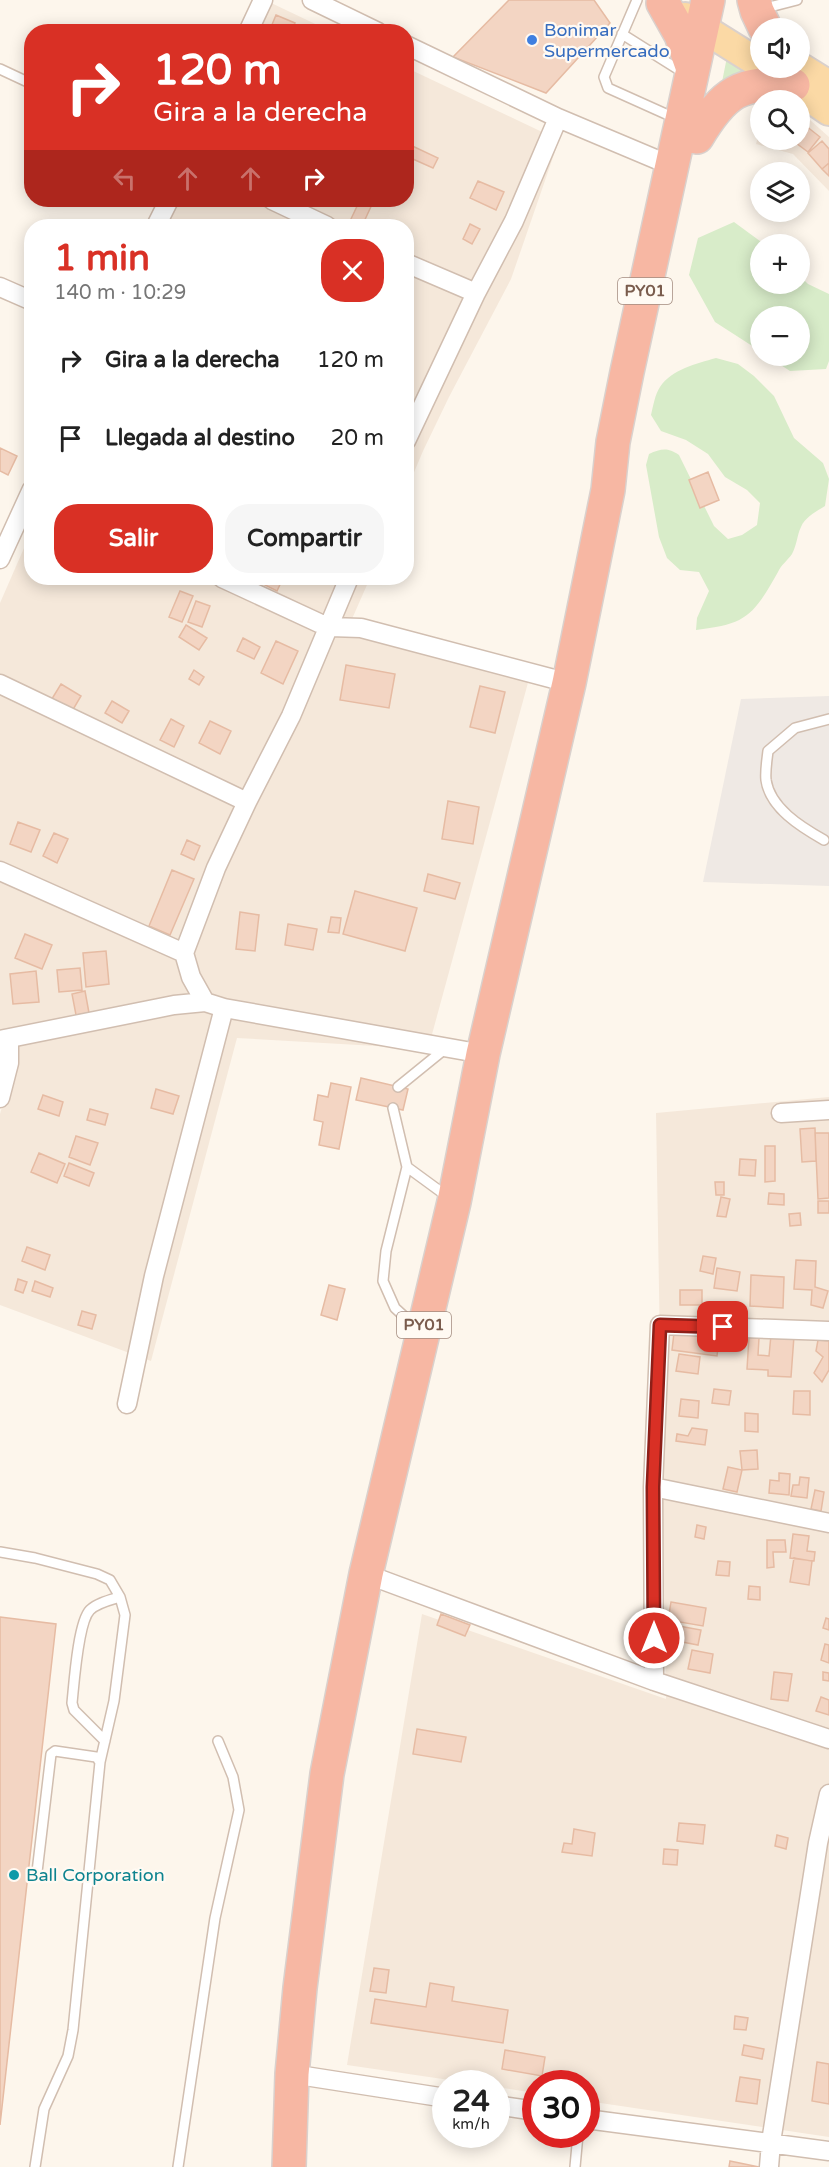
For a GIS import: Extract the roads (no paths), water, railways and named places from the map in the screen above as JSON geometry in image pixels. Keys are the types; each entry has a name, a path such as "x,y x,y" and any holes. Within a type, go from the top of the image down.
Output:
{"highway":[{"path":"692,73 681,35 709,10"},
{"name":"PY01","path":"289,2167 292,2074 300,1988 327,1774 366,1574 454,1202 483,1054 569,683 608,490 616,430 672,166 689,129 692,73 709,10"},
{"name":"PY01","path":"608,490 623,449 652,336 709,10"},
{"path":"689,129 728,96 748,86 775,84 791,78"}],"main road":[{"path":"709,10 750,37"},
{"path":"709,10 750,53"},
{"path":"798,78 829,111"},
{"path":"803,78 829,86"}],"street":[{"path":"252,24 263,0"},
{"path":"312,0 362,24"},
{"path":"414,49 558,118 672,166"},
{"path":"414,424 476,293 514,221 558,118"},
{"path":"287,207 312,219"},
{"path":"414,266 476,293"},
{"path":"0,287 24,298"},
{"path":"0,559 24,506"},
{"path":"237,585 330,627 361,628 569,683"},
{"path":"205,1002 191,977 184,953 216,868 291,716 346,585"},
{"path":"0,684 247,802"},
{"path":"0,871 184,953"},
{"path":"0,1098 9,1063 4,1040 174,1005 205,1002 224,1008 483,1054"},
{"path":"127,1404 154,1276 224,1008"},
{"path":"781,1113 829,1110"},
{"path":"654,1681 653,1487 660,1325 829,1331"},
{"path":"653,1487 829,1523"},
{"path":"366,1574 654,1681 829,1739"},
{"path":"769,2167 818,1843 829,1794"},
{"path":"292,2074 432,2096"},
{"path":"600,2121 829,2151"}],"lane":[{"path":"622,34 709,10 797,0"},
{"path":"622,34 692,73"},
{"path":"622,34 604,77 608,88 689,129"},
{"path":"0,69 24,80"},
{"path":"824,840 807,830 776,804 766,780 768,751 795,728 829,719"},
{"path":"398,1087 446,1048"},
{"path":"393,1108 407,1167 386,1251 383,1281 395,1308 422,1333"},
{"path":"407,1167 454,1202"},
{"path":"0,1552 35,1558 97,1574 110,1580 120,1597 125,1615 114,1701 100,1762 73,2030 68,2056 44,2109 34,2167"},
{"path":"105,1741 74,1710 72,1703 82,1624 88,1611 97,1605 120,1597"},
{"path":"178,2167 214,1918 239,1810 233,1777 218,1742"},
{"path":"37,1872 51,1754 55,1751 96,1757 100,1762"},
{"path":"574,2167 577,2148"}],"place":[{"name":"Bonimar Supermercado","path":"532,40"},
{"name":"Ball Corporation","path":"14,1875"}]}
